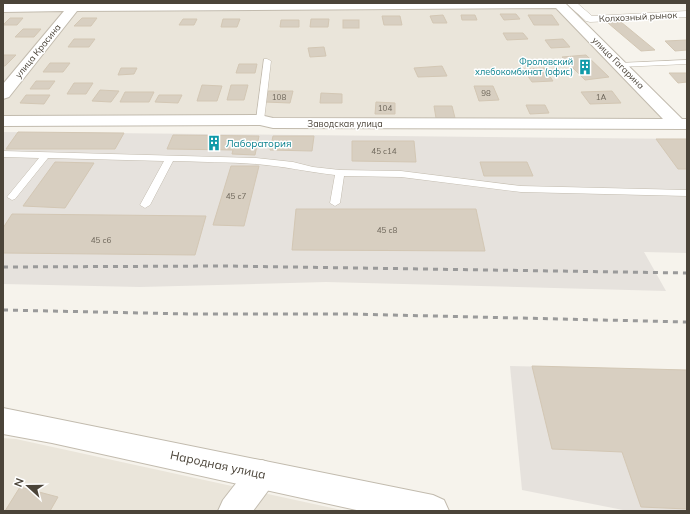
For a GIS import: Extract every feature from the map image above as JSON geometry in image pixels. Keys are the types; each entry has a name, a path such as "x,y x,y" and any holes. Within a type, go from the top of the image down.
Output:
{"street":[{"path":"3,8 73,8 121,5 558,3"},
{"name":"улица Гагарина","path":"558,3 682,124"},
{"name":"Колхозный рынок","path":"571,3 590,19 687,14"},
{"name":"улица Красина","path":"3,94 73,8"},
{"name":"Заводская улица","path":"3,121 260,120 273,123 682,124"},
{"name":"Народная улица","path":"3,421 52,430 433,511"},
{"path":"234,511 262,474"}],"lane":[{"path":"260,120 267,61"},
{"path":"620,64 687,62"},
{"path":"3,154 256,161 293,165 313,170 340,173 401,174 521,189 687,193"},
{"path":"12,197 46,155"},
{"path":"144,205 170,159"},
{"path":"335,203 340,173"}],"shaded area":[{"path":"3,3 550,3 672,122 3,118"},
{"path":"3,132 687,139 687,253 644,252 666,291 326,282 140,287 3,284"},
{"path":"510,366 687,370 687,511 628,511 522,490"},
{"path":"3,438 16,439 346,511 3,511"}],"building":[{"path":"500,14 516,14 520,19 504,20"},
{"path":"443,15 447,23 433,23 430,16"},
{"path":"461,15 475,15 477,20 462,20"},
{"path":"528,15 552,15 559,25 534,25"},
{"path":"382,16 400,16 402,25 384,25"},
{"path":"10,18 23,18 17,25 3,25"},
{"path":"82,18 97,18 91,26 74,26"},
{"path":"183,19 197,19 194,25 179,25"},
{"path":"223,19 240,19 237,27 221,27"},
{"path":"311,19 329,19 328,27 310,27"},
{"path":"281,20 299,20 299,27 280,27"},
{"path":"343,20 359,20 359,28 343,28"},
{"path":"621,22 655,50 641,51 608,23"},
{"path":"23,29 41,29 34,37 15,37"},
{"path":"503,33 523,33 528,39 507,40"},
{"path":"74,39 95,39 89,47 68,47"},
{"path":"563,39 570,47 551,48 545,40"},
{"path":"687,40 687,50 675,51 665,41"},
{"path":"324,47 326,56 310,57 308,48"},
{"path":"3,55 16,55 5,66 3,66"},
{"name":"Фроловский хлебокомбинат (офис)","path":"586,55 609,77 585,80 562,57"},
{"path":"50,63 70,63 63,72 43,72"},
{"path":"239,64 257,64 255,73 236,73"},
{"path":"442,66 447,76 418,77 414,68"},
{"path":"121,68 137,68 134,74 118,75"},
{"path":"544,68 553,81 532,82 523,69"},
{"path":"669,73 687,73 687,82 678,83"},
{"path":"36,81 55,81 49,89 30,89"},
{"path":"74,83 93,83 86,94 67,94"},
{"path":"202,85 222,86 217,101 197,101"},
{"path":"231,85 248,85 244,100 227,100"},
{"path":"474,86 493,86 499,100 479,101"},
{"path":"100,90 119,91 111,102 92,101"},
{"path":"268,91 293,91 290,103 265,102"},
{"path":"612,91 621,103 590,104 581,92"},
{"path":"125,92 154,92 149,102 120,102"},
{"path":"321,93 342,94 342,103 320,103"},
{"path":"26,95 50,95 44,104 20,103"},
{"path":"159,95 182,95 178,103 155,102"},
{"path":"376,102 395,103 395,114 375,114"},
{"path":"526,105 545,105 549,113 530,114"},
{"path":"434,106 452,106 455,118 436,118"},
{"path":"18,132 124,133 115,149 6,149"},
{"name":"Лаборатория","path":"173,135 259,136 255,155 232,154 233,150 167,149"},
{"path":"273,136 314,136 312,151 270,150"},
{"path":"656,139 687,139 687,169 678,169"},
{"path":"352,141 414,141 416,162 352,161"},
{"path":"55,162 94,163 65,208 23,206"},
{"path":"480,162 527,162 533,176 484,176"},
{"path":"231,166 259,166 244,226 213,225"},
{"path":"296,209 476,209 485,251 292,250"},
{"path":"12,214 206,216 195,255 3,253 3,228"},
{"path":"532,366 687,370 687,509 641,507 622,452 552,449"},
{"path":"20,487 58,497 50,511 5,511"}],"railway":[{"path":"3,267 225,266 687,273"},
{"path":"3,310 189,314 349,314 687,322"}],"place":[{"name":"Фроловский хлебокомбинат (офис)","path":"585,67"},
{"name":"Лаборатория","path":"214,143"}]}
